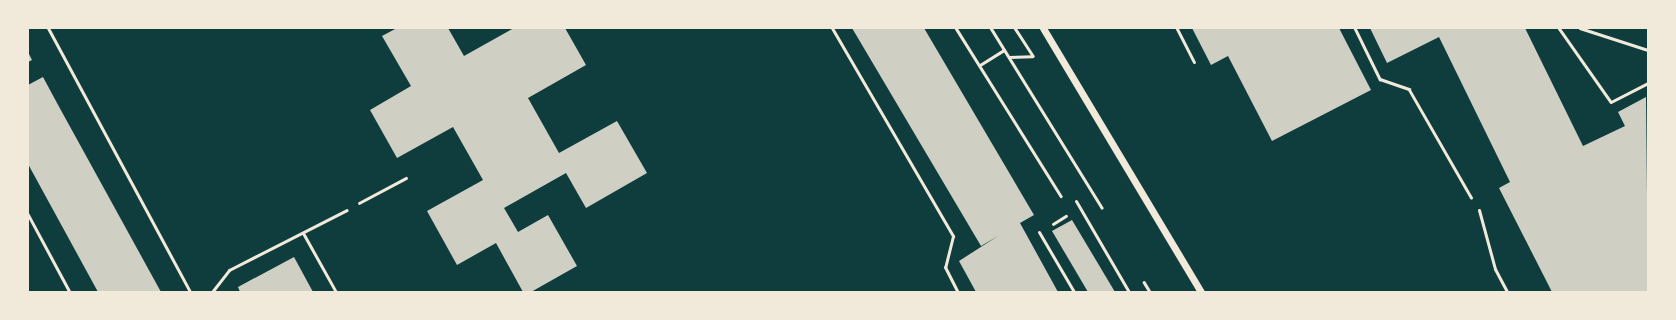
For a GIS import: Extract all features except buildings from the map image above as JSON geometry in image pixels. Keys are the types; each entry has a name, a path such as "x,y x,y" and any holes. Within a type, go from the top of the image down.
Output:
{"street":[{"path":"1043,28 1201,292"}],"lane":[{"path":"48,28 190,292"},
{"path":"832,28 953,236 945,267 958,292"},
{"path":"1076,201 1129,292"},
{"path":"212,292 229,270 347,210"},
{"path":"1479,210 1494,268 1507,292"},
{"path":"1039,232 1074,292"},
{"path":"303,233 336,292"}],"path":[{"path":"956,28 1058,191"},
{"path":"991,28 1104,213"},
{"path":"1009,57 1033,56 1015,28"},
{"path":"1177,28 1194,62"},
{"path":"1355,28 1380,79 1409,89 1479,210"},
{"path":"1559,28 1611,102 1648,84"},
{"path":"1580,28 1648,50"},
{"path":"980,65 1004,50"},
{"path":"347,210 406,178"},
{"path":"1039,232 1072,213"},
{"path":"28,214 70,292"},
{"path":"1142,279 1150,292"}]}
